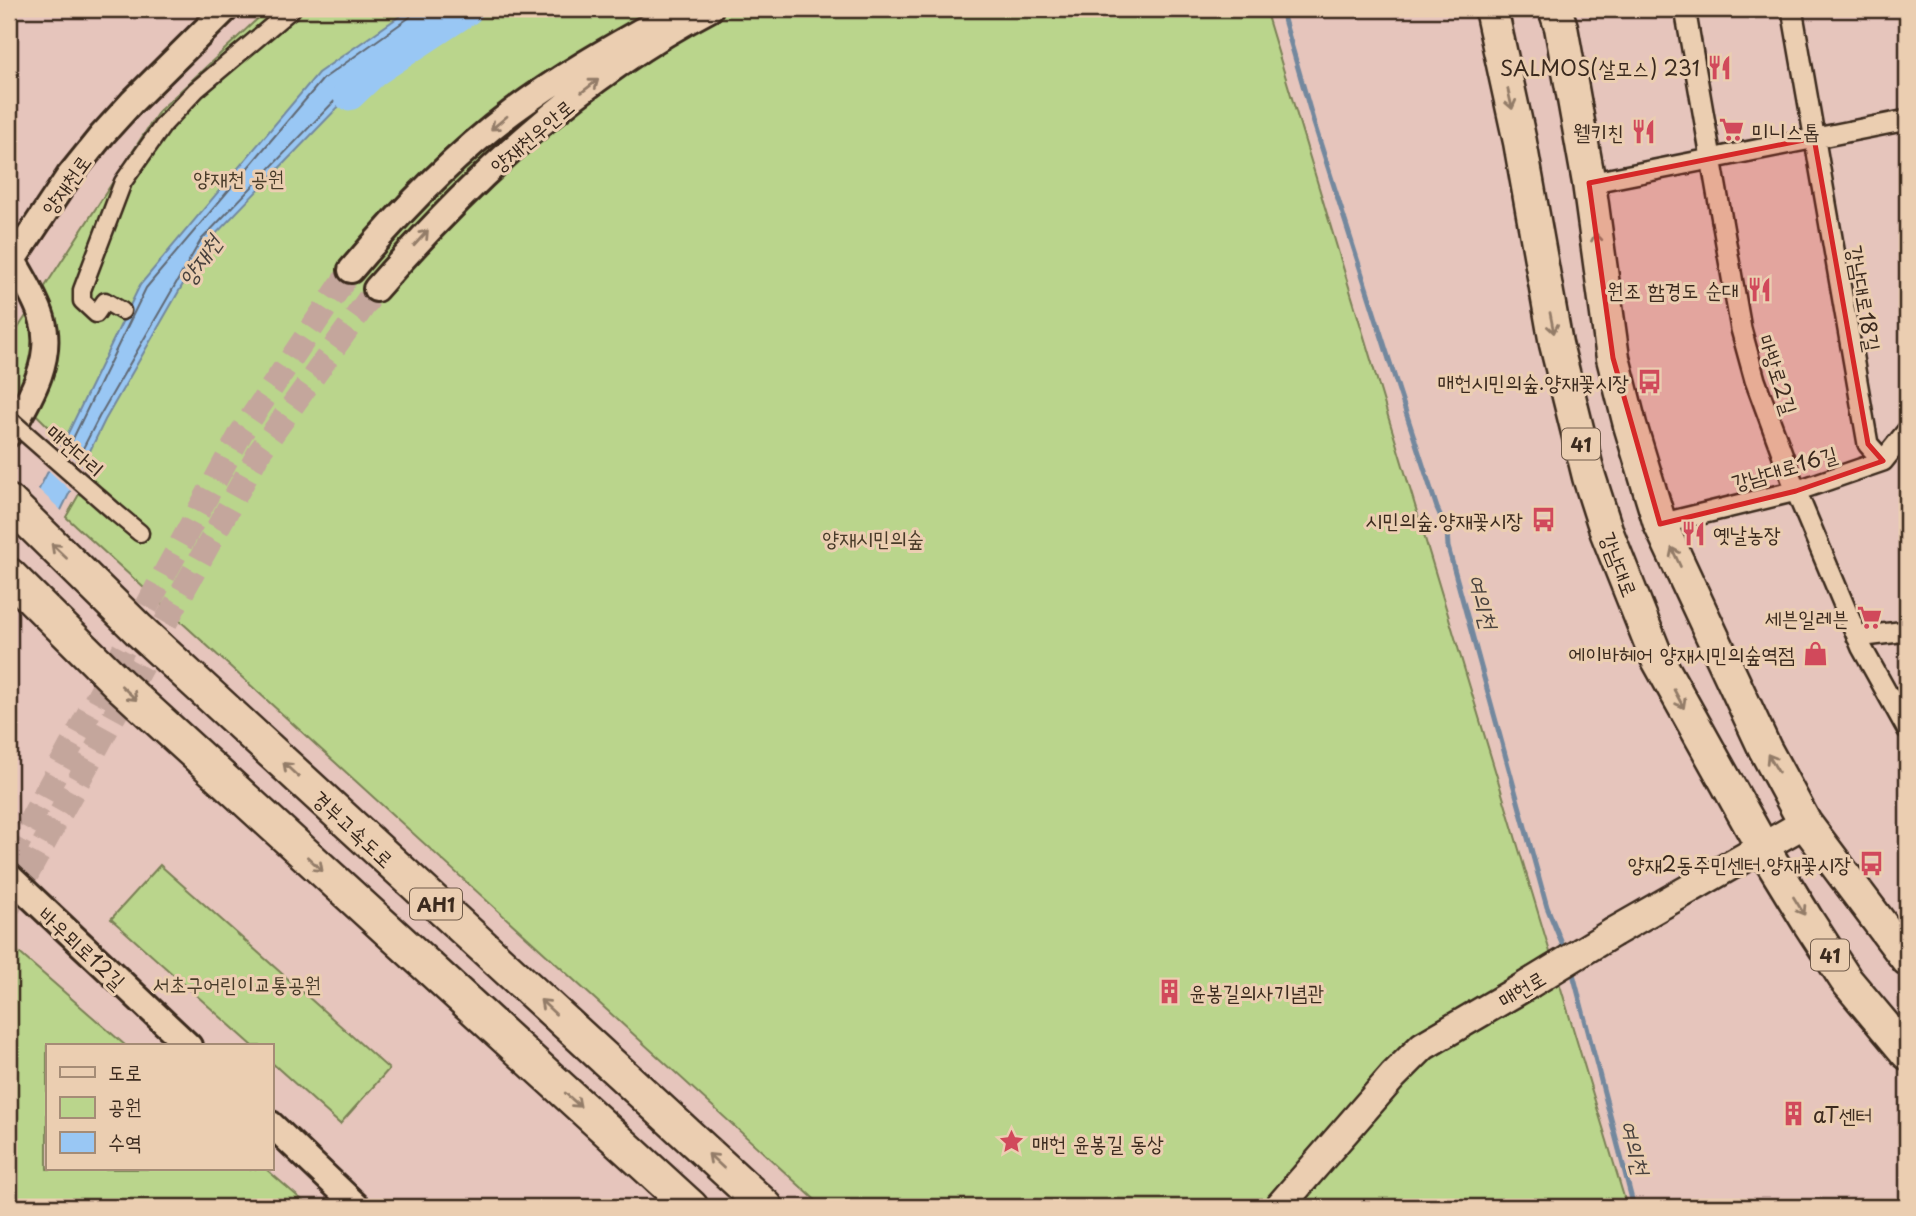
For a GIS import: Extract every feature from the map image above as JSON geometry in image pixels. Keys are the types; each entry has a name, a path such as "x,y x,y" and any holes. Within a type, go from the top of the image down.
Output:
{"highway":[{"name":"경부고속도로","path":"9,502 149,640 766,1207"},
{"name":"AH1","path":"9,576 119,684 691,1207"}],"main road":[{"name":"강남대로","path":"1491,9 1520,142 1556,344 1589,477 1607,533 1656,656 1763,848 1846,980 1907,1053"},
{"name":"41","path":"1555,9 1561,27 1589,183 1613,358 1660,524 1765,749 1805,823 1907,959"},
{"name":"매헌로","path":"1279,1207 1392,1076 1423,1046 1614,932 1805,823"}],"street":[{"name":"양재천로","path":"9,434 35,387 43,361 45,334 42,317 11,263 69,176 102,135 226,9"},
{"path":"122,311 105,301 96,314 82,300 82,290 122,182 164,124 196,90 292,9"},
{"name":"마방로2길","path":"1685,9 1741,329 1755,380 1796,491 1857,637 1907,729"},
{"name":"강남대로18길","path":"1791,9 1868,444 1882,461"},
{"name":"양재천우안로","path":"351,270 414,201 510,113 562,77 698,10"},
{"name":"양재천우안로","path":"376,289 427,231 487,171 613,68 698,10"},
{"path":"1589,183 1907,120"},
{"name":"매헌다리","path":"9,419 140,533"},
{"path":"1882,461 1907,431"},
{"name":"강남대로16길","path":"1660,524 1796,491 1882,461"},
{"path":"1857,637 1907,631"},
{"name":"바우뫼로12길","path":"9,876 187,1044"},
{"path":"273,1126 358,1207"}],"highlighted area":[{"path":"1814,138 1868,444 1883,461 1796,491 1660,524 1613,358 1589,183"}],"green space":[{"name":"양재시민의숲","path":"268,9 1265,9 1627,1207 823,1207 66,517 93,470 9,388 9,342 159,111"},
{"name":"서초구어린이교통공원","path":"160,865 389,1069 340,1124 273,1064 273,1044 251,1044 111,919"},
{"path":"9,944 124,1044 46,1044 46,1170 267,1170 310,1207 9,1207"}],"water":[{"path":"410,9 467,9 373,71 206,244 105,420 9,617 9,547 140,285 318,73"}],"pier":[{"path":"58,444 85,468 73,493 46,468"},
{"path":"36,487 63,512 12,619 9,616 9,539"}],"waterway":[{"name":"양재천","path":"349,94 373,71 467,9"},
{"name":"여의천","path":"1281,9 1313,120 1399,391 1437,508 1447,530 1448,547 1547,907 1565,951"},
{"name":"여의천","path":"1571,966 1634,1207"}],"tunnel":[{"path":"9,860 241,433 351,270"},
{"path":"9,907 260,451 376,289"}],"place":[{"name":"SALMOS(살모스) 231","path":"1720,67"},
{"name":"미니스톱","path":"1732,130"},
{"name":"웰키친","path":"1644,131"},
{"name":"원조 함경도 순대","path":"1759,289"},
{"name":"매헌시민의숲.양재꽃시장","path":"1649,381"},
{"name":"시민의숲.양재꽃시장","path":"1543,519"},
{"name":"옛날농장","path":"1693,533"},
{"name":"세븐일레븐","path":"1869,617"},
{"name":"에이바헤어 양재시민의숲역점","path":"1815,653"},
{"name":"양재2동주민센터.양재꽃시장","path":"1871,863"},
{"name":"윤봉길의사기념관","path":"1169,991"},
{"name":"aT센터","path":"1793,1114"},
{"name":"매헌 윤봉길 동상","path":"1012,1142"}],"park label":[{"name":"양재천 공원","path":"239,177"}]}
